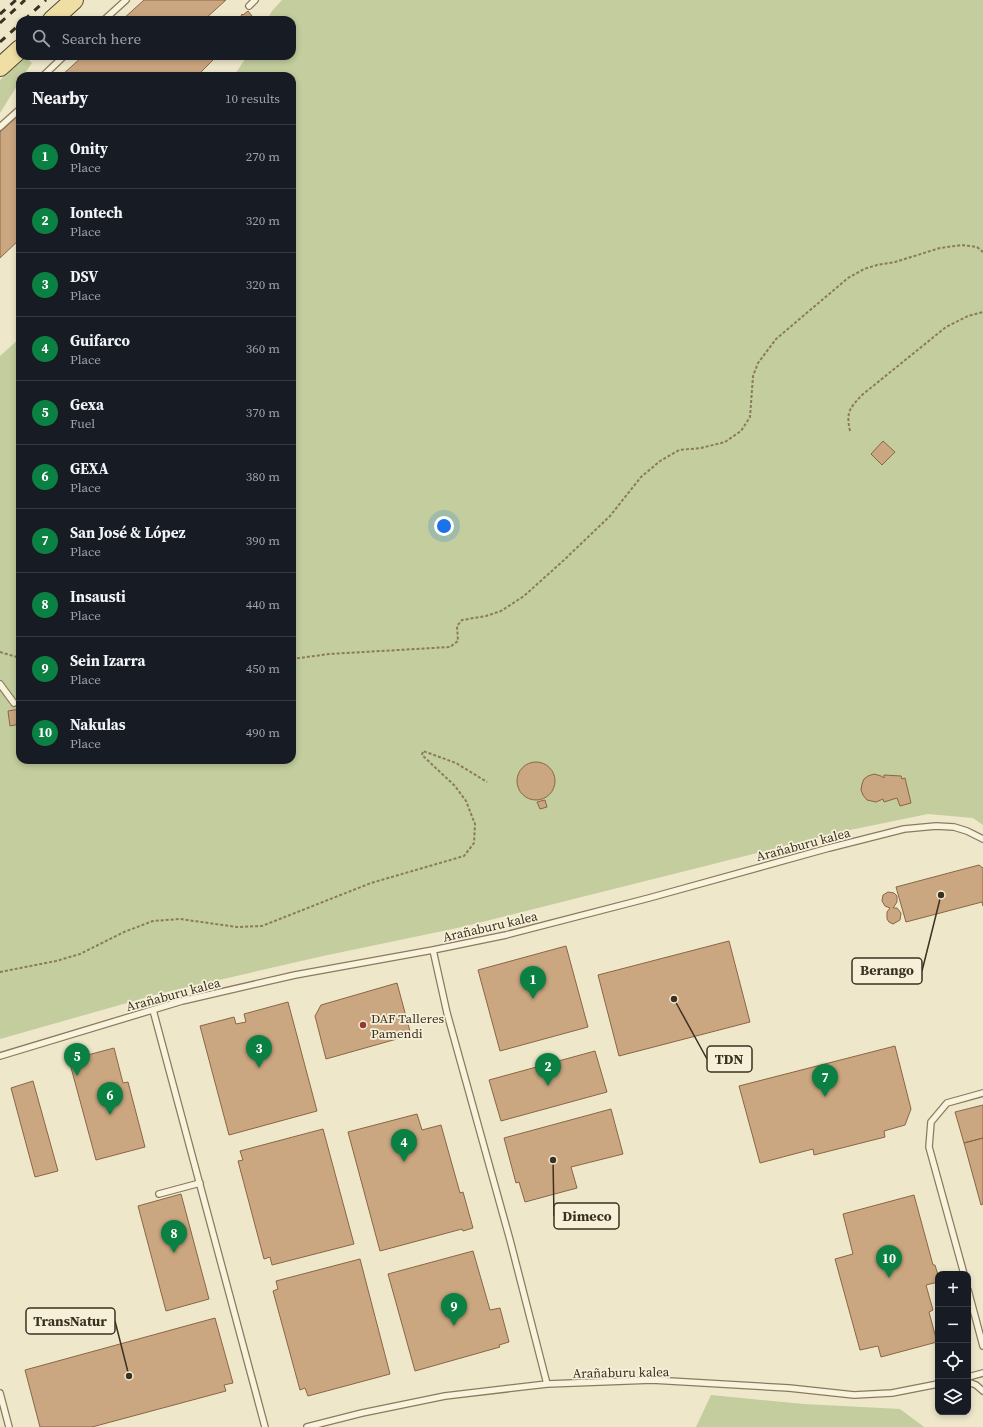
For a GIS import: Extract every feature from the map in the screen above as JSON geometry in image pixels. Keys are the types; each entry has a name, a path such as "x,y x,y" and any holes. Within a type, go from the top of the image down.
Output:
{"main road":[{"path":"56,16 74,0"},
{"path":"0,67 16,53"}],"lane":[{"path":"108,16 126,0"},
{"path":"249,6 255,0"},
{"path":"47,72 60,60"},
{"path":"0,127 16,113"},
{"path":"0,684 14,703"},
{"name":"Arañaburu kalea","path":"0,1056 182,1001 295,975 506,935 904,829 936,826 954,827 968,831 983,839"},
{"path":"433,950 447,1013 510,1240 547,1384"},
{"path":"153,1010 265,1427"},
{"path":"963,1271 929,1146 931,1122 947,1103 983,1093"},
{"path":"159,1194 200,1183"},
{"path":"971,1301 983,1346"},
{"path":"971,1376 983,1373"},
{"name":"Arañaburu kalea","path":"307,1427 362,1413 445,1396 547,1384 652,1380 789,1388 854,1395 892,1394 935,1385"},
{"path":"971,1383 983,1390"},
{"path":"0,1393 9,1427"}],"path":[{"path":"296,658 329,654 450,647 458,642 457,626 462,620 486,616 501,611 524,596 610,516 641,477 660,461 680,450 701,448 725,442 741,431 750,417 753,376 758,363 776,339 848,278 864,269 895,262 940,248 962,245 977,247 983,252"},
{"path":"850,432 847,420 850,408 862,395 946,327 968,316 983,312"},
{"path":"0,652 16,657"},
{"path":"0,972 56,961 80,954 124,932 153,921 180,920 237,927 262,926 370,882 464,856 474,843 475,824 466,801 455,786 422,755 423,751 456,764 487,782"}],"green space":[{"path":"282,0 983,0 983,825 973,818 928,814 845,831 462,927 323,956 162,993 0,1039 0,356 16,342 16,764 296,764 296,72 237,72 244,60 296,60 296,16 269,16"},
{"path":"23,60 29,60 32,63 26,72 16,72 16,87 0,113 0,80"},
{"path":"711,1395 804,1404 900,1409 924,1427 696,1427"}],"building":[{"path":"144,0 226,0 208,16 126,16"},
{"path":"248,11 252,16 241,16 242,14 243,15"},
{"path":"79,60 213,60 201,72 65,72"},
{"path":"16,118 16,243 0,258 0,132"},
{"path":"883,441 895,452 882,465 871,454"},
{"path":"16,710 16,725 10,726 8,711"},
{"path":"532,762 540,762 547,765 552,770 555,781 552,792 547,797 540,800 532,800 525,797 520,792 517,785 517,777 520,770 525,765"},
{"path":"874,774 884,778 884,775 901,776 902,779 905,778 911,803 900,806 897,798 884,802 883,799 876,802 867,800 861,790 862,784 864,779"},
{"path":"545,800 547,807 540,809 537,802"},
{"path":"979,865 983,868 983,906 982,902 906,922 896,887"},
{"path":"888,892 894,893 897,896 897,902 893,908 897,908 901,913 900,920 893,924 887,919 887,912 890,908 885,906 882,901 883,895"},
{"path":"729,941 750,1022 619,1056 598,975"},
{"path":"566,946 588,1027 500,1051 478,970"},
{"name":"DAF Talleres Pamendi","path":"397,983 411,1035 326,1059 315,1016 321,1005"},
{"path":"288,1002 317,1111 229,1135 200,1026 234,1017 236,1024 246,1022 244,1014"},
{"path":"895,1046 911,1109 905,1125 884,1131 885,1137 814,1155 813,1149 760,1163 739,1086"},
{"path":"114,1048 123,1083 128,1082 145,1147 96,1160 69,1060"},
{"path":"595,1051 607,1092 501,1121 489,1080"},
{"path":"33,1081 58,1171 35,1177 11,1088"},
{"path":"983,1105 983,1138 964,1143 955,1112"},
{"path":"611,1109 623,1154 571,1167 577,1188 525,1202 519,1182 516,1183 504,1138"},
{"path":"417,1114 422,1130 441,1125 460,1193 463,1192 473,1228 463,1231 462,1229 380,1251 348,1132"},
{"path":"323,1129 354,1244 272,1265 270,1257 264,1259 238,1161 243,1160 240,1151"},
{"path":"983,1138 983,1204 981,1205 964,1143"},
{"path":"181,1194 209,1299 166,1311 138,1206"},
{"path":"914,1195 933,1265 935,1265 937,1271 935,1271 935,1283 926,1285 933,1310 929,1312 935,1334 935,1343 881,1357 878,1346 860,1350 835,1259 853,1254 843,1214"},
{"path":"473,1251 490,1310 500,1308 509,1342 499,1345 500,1347 415,1371 388,1274"},
{"path":"360,1259 390,1374 308,1396 305,1388 300,1390 273,1291 278,1289 276,1281"},
{"path":"215,1318 233,1383 224,1385 226,1391 92,1427 40,1427 25,1370"}],"railway":[{"path":"0,14 16,0"},
{"path":"0,23 25,0"},
{"path":"28,16 46,0"},
{"path":"0,42 16,28"}],"place":[{"name":"Berango","path":"941,895"},
{"name":"Onity","path":"533,999"},
{"name":"TDN","path":"674,999"},
{"name":"DAF Talleres Pamendi","path":"363,1025"},
{"name":"DSV","path":"259,1068"},
{"name":"Gexa","path":"77,1076"},
{"name":"Iontech","path":"548,1086"},
{"name":"San José & López","path":"825,1097"},
{"name":"GEXA","path":"110,1115"},
{"name":"Dimeco","path":"553,1160"},
{"name":"Guifarco","path":"404,1162"},
{"name":"Insausti","path":"174,1253"},
{"name":"Nakulas","path":"889,1278"},
{"name":"Sein Izarra","path":"454,1326"},
{"name":"TransNatur","path":"129,1376"}]}
